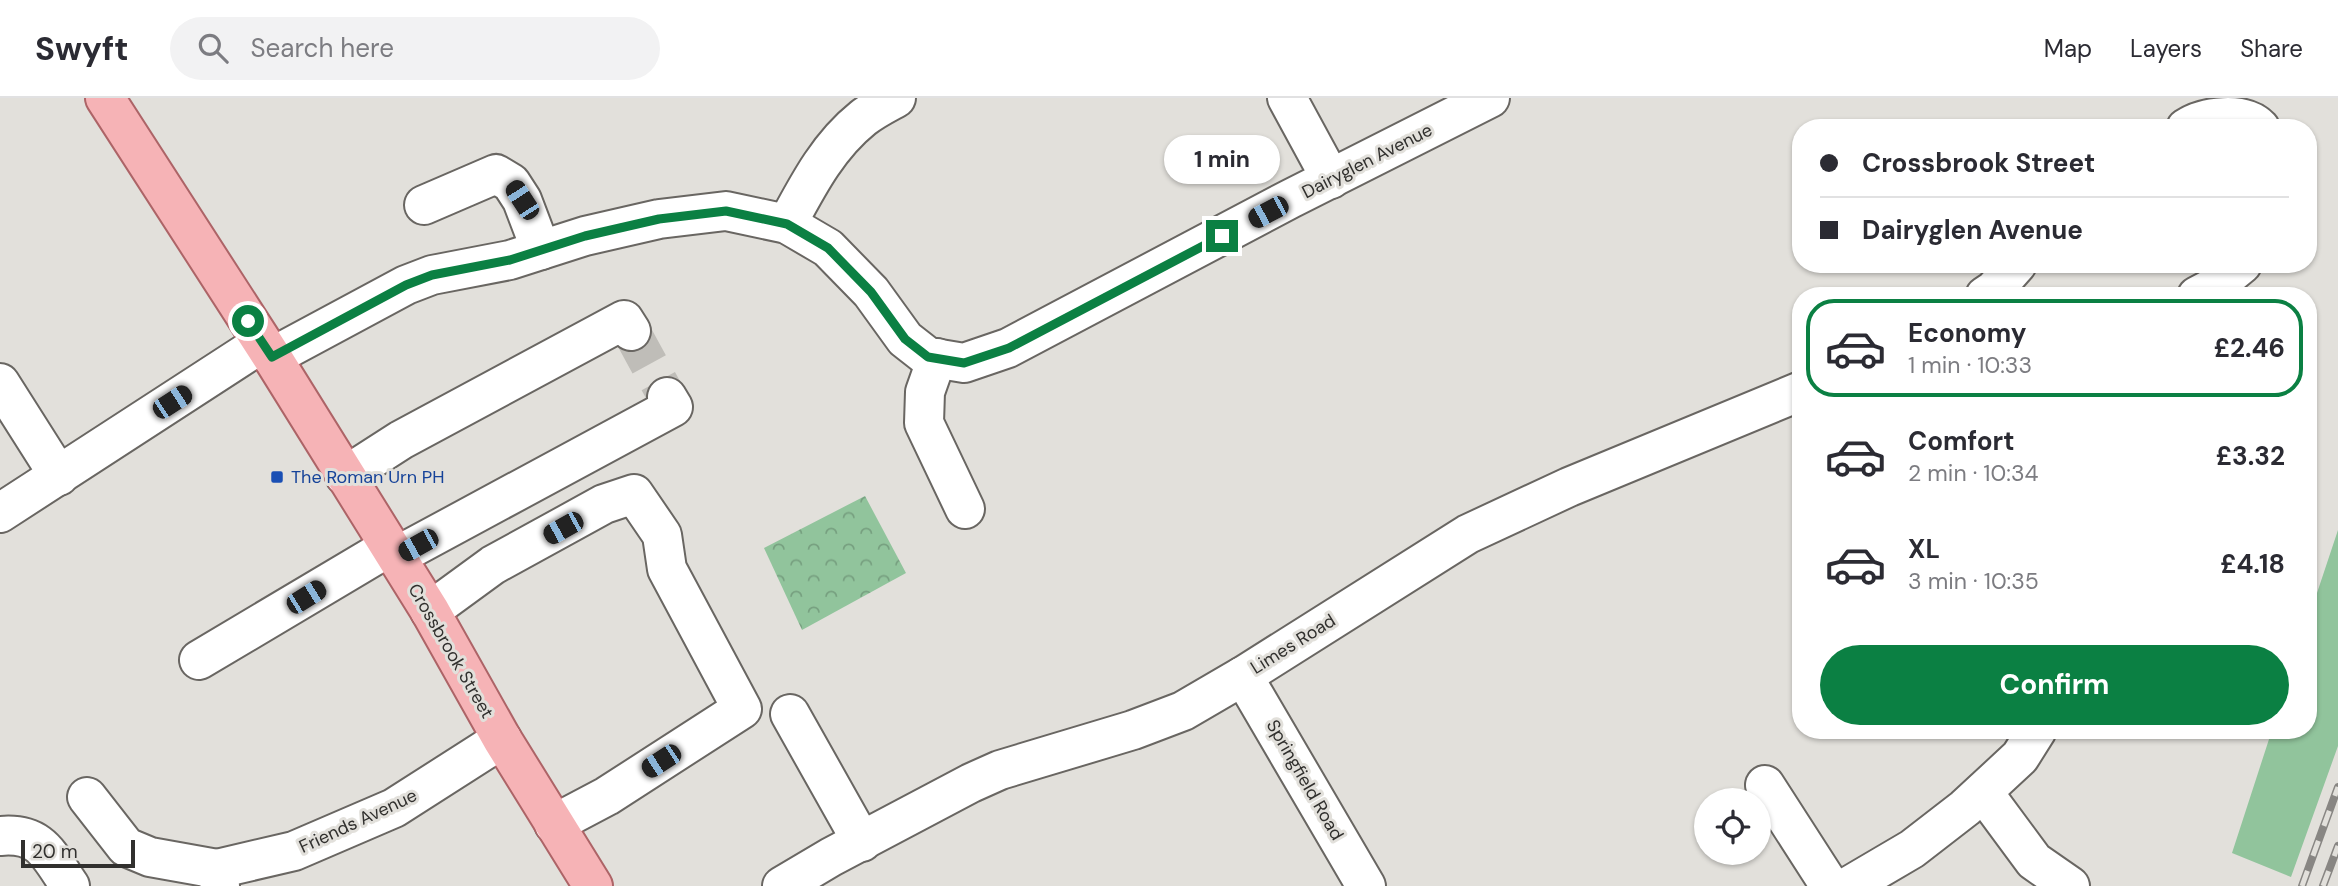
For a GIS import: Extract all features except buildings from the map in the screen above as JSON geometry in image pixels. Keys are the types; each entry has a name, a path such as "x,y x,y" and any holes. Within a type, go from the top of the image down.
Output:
{"main road":[{"name":"Crossbrook Street","path":"105,98 430,611 502,739 593,886"}],"street":[{"path":"787,224 810,181 833,147 864,117 896,98"},
{"path":"1287,98 1331,179"},
{"name":"Dairyglen Avenue","path":"0,513 267,350 406,285 432,275 510,260 585,236 659,219 726,211 787,224 828,248 871,292 905,339 928,357 964,363 1009,348 1490,98"},
{"path":"2222,119 2242,114"},
{"path":"424,205 496,174 511,183 522,200 541,250"},
{"path":"2214,287 2231,273"},
{"path":"345,476 401,440 624,320 631,331"},
{"path":"937,358 925,392 924,423 965,509"},
{"path":"0,383 59,476"},
{"name":"Limes Road","path":"782,886 971,783 1000,770 1145,725 1183,710 1243,676 1468,534 1569,487 1792,395"},
{"path":"198,660 392,552 673,407 667,397"},
{"path":"430,611 493,565 604,504 634,494 662,535 667,569 742,709 607,796 554,824"},
{"name":"Springfield Road","path":"1243,676 1366,886"},
{"path":"790,714 862,842"},
{"name":"Friends Avenue","path":"218,878 294,851 394,808 502,739"},
{"path":"1849,886 1912,849 1965,808 2020,757 2031,739"},
{"path":"1765,785 1830,886"},
{"path":"1983,792 2034,861 2070,886"},
{"path":"87,797 126,847 218,878"},
{"path":"0,836 20,834 43,846 70,886"}],"green space":[{"path":"865,496 906,573 802,630 764,548"},
{"path":"2338,530 2338,746 2291,877 2232,853 2269,739 2317,739 2317,593"}],"tunnel":[{"path":"631,331 667,397"}],"railway":[{"path":"2302,886 2338,787"},
{"path":"2323,886 2338,846"}],"place":[{"name":"The Roman Urn PH","path":"277,477"}],"route":[{"path":"248,321 272,357 406,285 432,275 510,260 585,236 659,219 726,211 787,224 828,248 871,292 905,339 928,357 964,363 1009,348 1222,236"}]}
